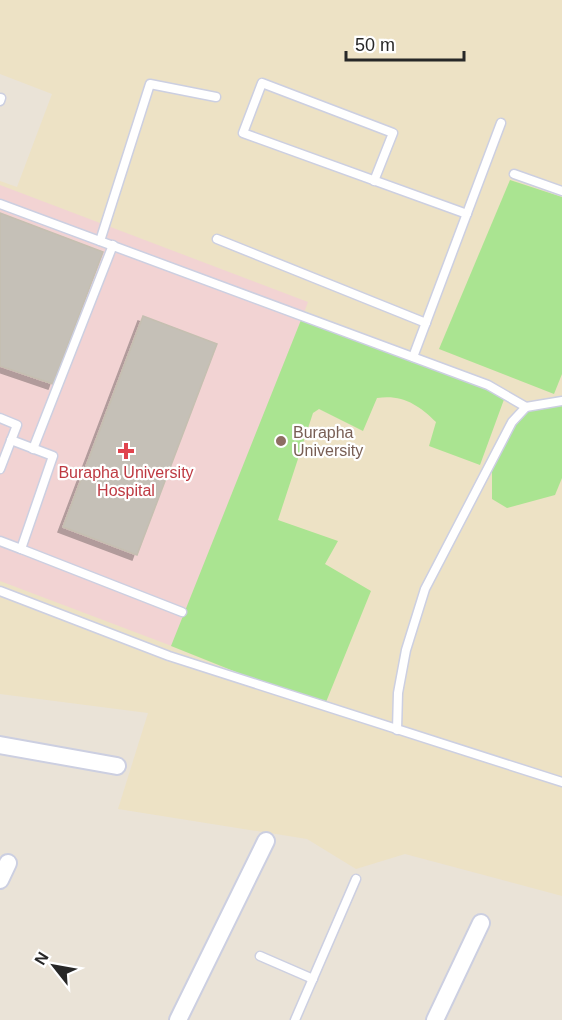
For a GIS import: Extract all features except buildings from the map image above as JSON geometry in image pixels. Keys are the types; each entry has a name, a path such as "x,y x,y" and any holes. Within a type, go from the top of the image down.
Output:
{"street":[{"path":"0,745 117,766"},
{"path":"178,1020 266,841"},
{"path":"0,880 8,863"},
{"path":"435,1020 481,923"}],"lane":[{"path":"374,181 393,133 262,83 243,133 374,181 467,214"},
{"path":"100,240 150,84 216,97"},
{"path":"413,357 501,123"},
{"path":"514,174 562,191"},
{"path":"0,204 488,385 526,407"},
{"path":"217,239 426,323"},
{"path":"33,449 113,245"},
{"path":"397,730 398,693 406,650 425,589 477,493 492,456 512,422 526,407 561,399"},
{"path":"0,418 17,425 0,469"},
{"path":"11,440 53,456 21,549"},
{"path":"0,541 182,612"},
{"path":"0,591 169,656 562,782"},
{"path":"295,1020 356,879"},
{"path":"260,956 313,979"}],"shaded area":[{"name":"Burapha University","path":"0,0 562,0 562,896 405,854 356,869 307,839 118,809 148,713 0,694 0,181 17,187 52,94 0,74"},
{"name":"Burapha University Hospital","path":"0,185 308,302 177,648 0,581"}],"green space":[{"path":"510,180 562,197 562,374 554,394 439,349"},
{"path":"301,320 506,394 480,465 429,446 436,422 416,406 402,399 377,398 363,431 319,409 313,413 278,520 338,541 325,564 371,591 324,707 171,646"},
{"path":"562,401 562,478 555,495 507,508 492,499 492,456 512,422 536,405"}],"place":[{"name":"Burapha University","path":"281,441"},
{"name":"Burapha University Hospital","path":"126,451"}]}
